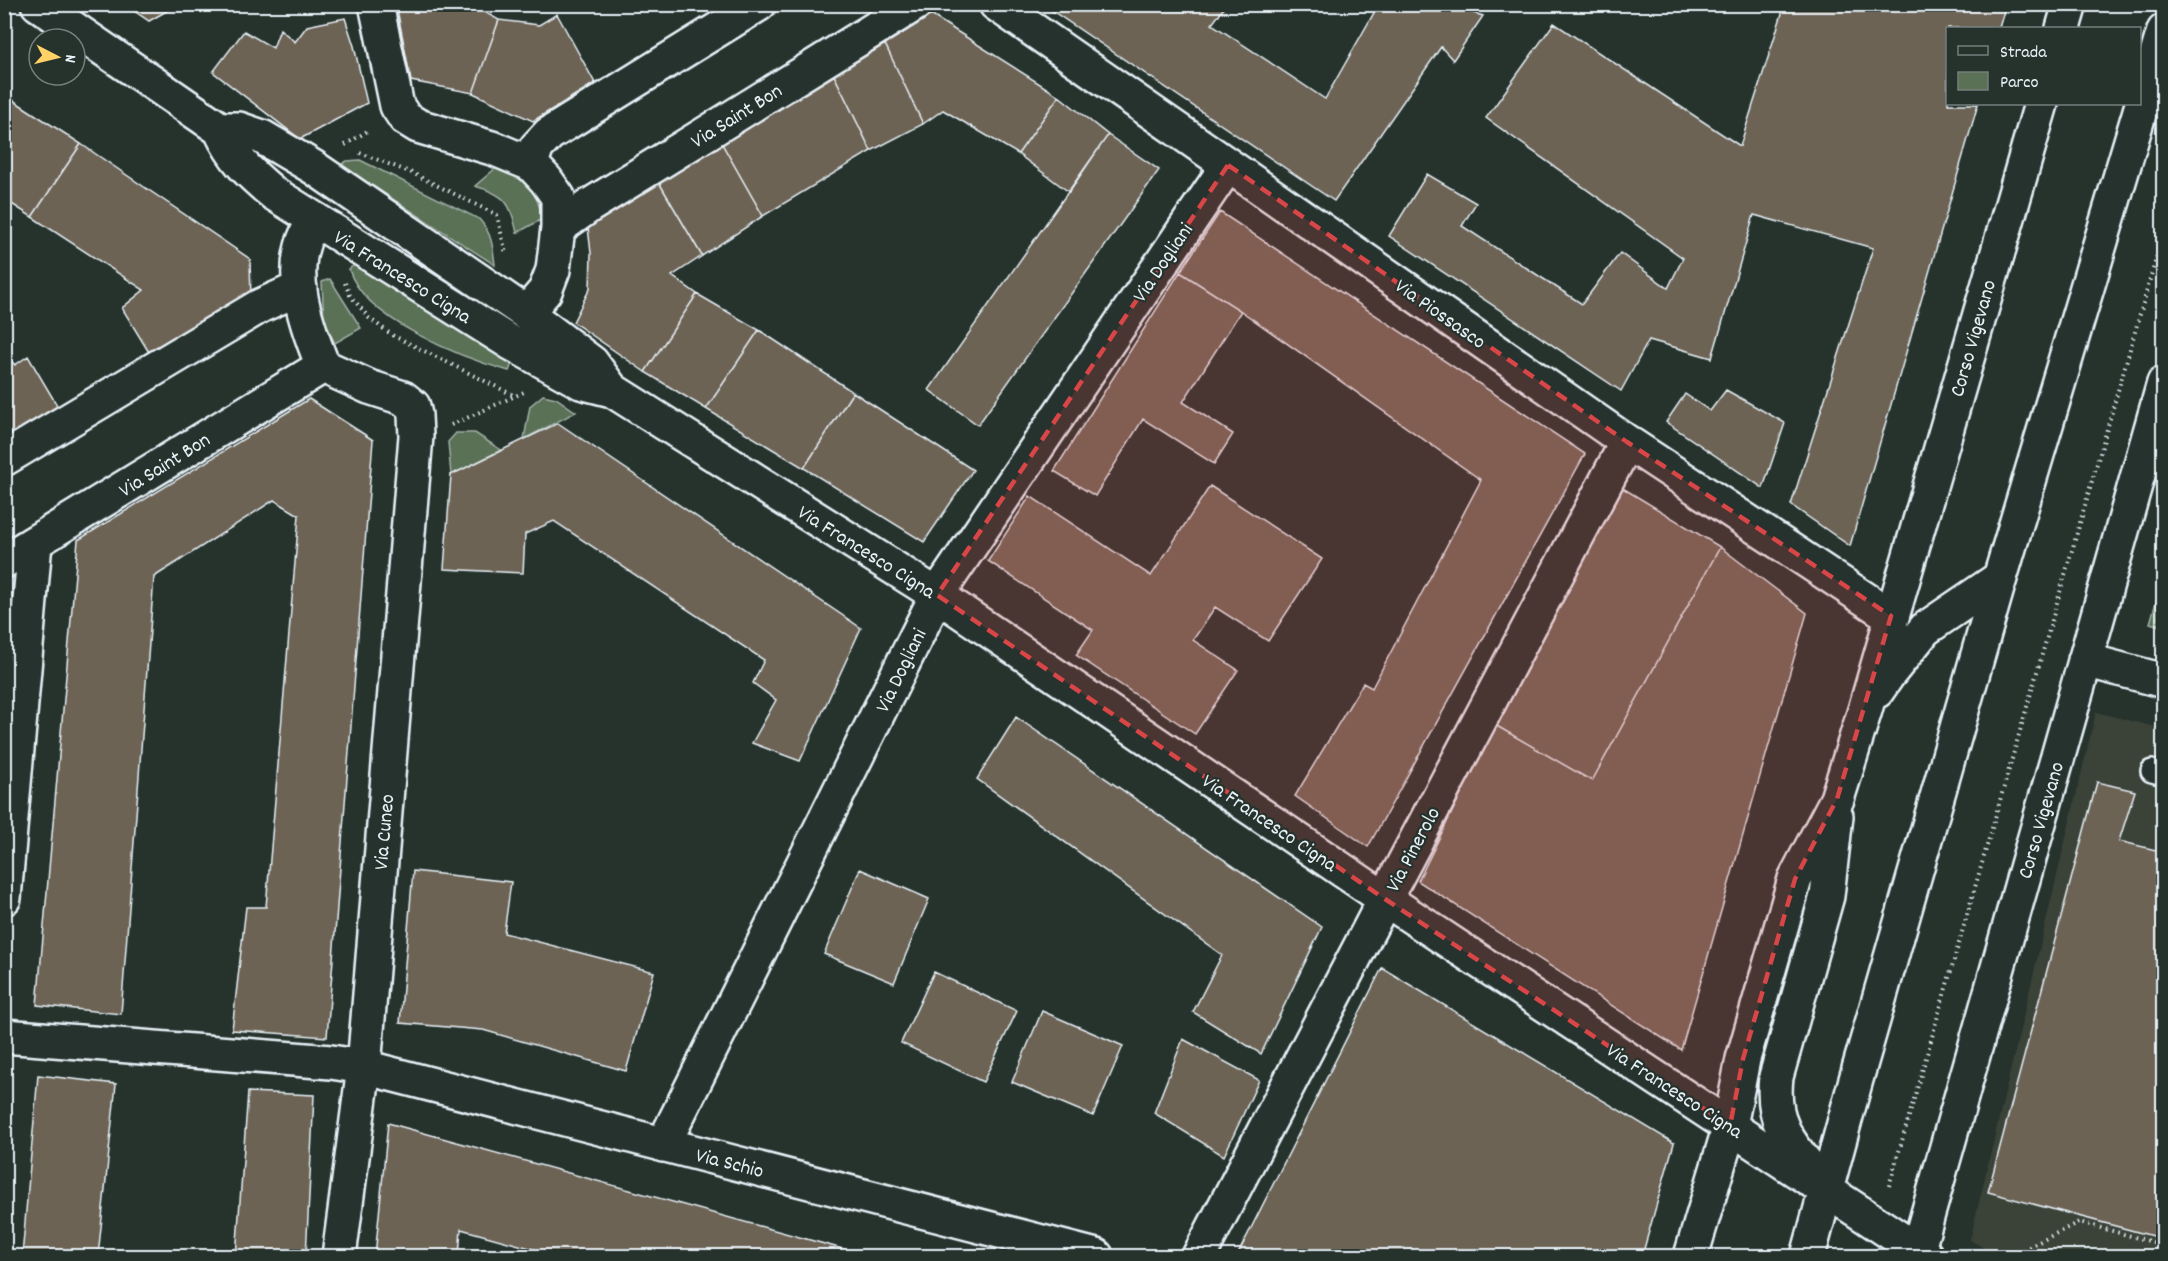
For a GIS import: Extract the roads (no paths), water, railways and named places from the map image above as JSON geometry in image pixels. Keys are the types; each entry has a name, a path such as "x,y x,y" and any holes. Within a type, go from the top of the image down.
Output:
{"street":[{"name":"Via Francesco Cigna","path":"38,4 219,129 228,147 244,169 273,193 449,306 548,364 581,382 612,390 937,596 1385,899 1827,1190 1920,1254"},
{"path":"376,4 398,106 405,118 418,126 495,149 531,165 558,197 558,228 553,270 545,291 526,313 510,319 502,319 432,273 396,270"},
{"path":"531,165 536,148 549,134 759,4"},
{"name":"Via Saint Bon","path":"558,228 589,206 915,4"},
{"name":"Via Piossasco","path":"996,4 1627,442 1891,616"},
{"path":"2062,27 2070,4"},
{"path":"1808,1257 1855,1083 2000,578 2163,32"},
{"name":"Corso Vigevano","path":"1691,1257 1730,1126 1743,1059 1795,879 1837,799 1865,710 2041,105"},
{"name":"Via Francesco Cigna","path":"219,129 239,129 262,136 299,157 526,313 592,363 612,390"},
{"name":"Via Dogliani","path":"663,1145 937,596 1228,165"},
{"path":"324,366 308,328 300,288 300,250 309,229 323,209 339,209 380,236 431,247"},
{"path":"4,459 260,306 300,288"},
{"name":"Via Saint Bon","path":"4,561 324,366"},
{"name":"Via Cuneo","path":"324,366 369,387 403,398 412,406 416,436 364,1067 339,1257"},
{"name":"Corso Vigevano","path":"1920,1254 2163,383"},
{"name":"Via Pinerolo","path":"1199,1257 1627,442"},
{"path":"4,898 36,543"},
{"name":"Corso Vigevano","path":"1865,710 1888,675 1925,629 2000,578"},
{"path":"2085,660 2163,681"},
{"name":"Corso Vigevano","path":"1827,1190 1780,1127 1774,1098 1776,1077 1827,896 1837,799"},
{"name":"Via Schio","path":"4,1036 331,1062 364,1067 1096,1257"}]}
